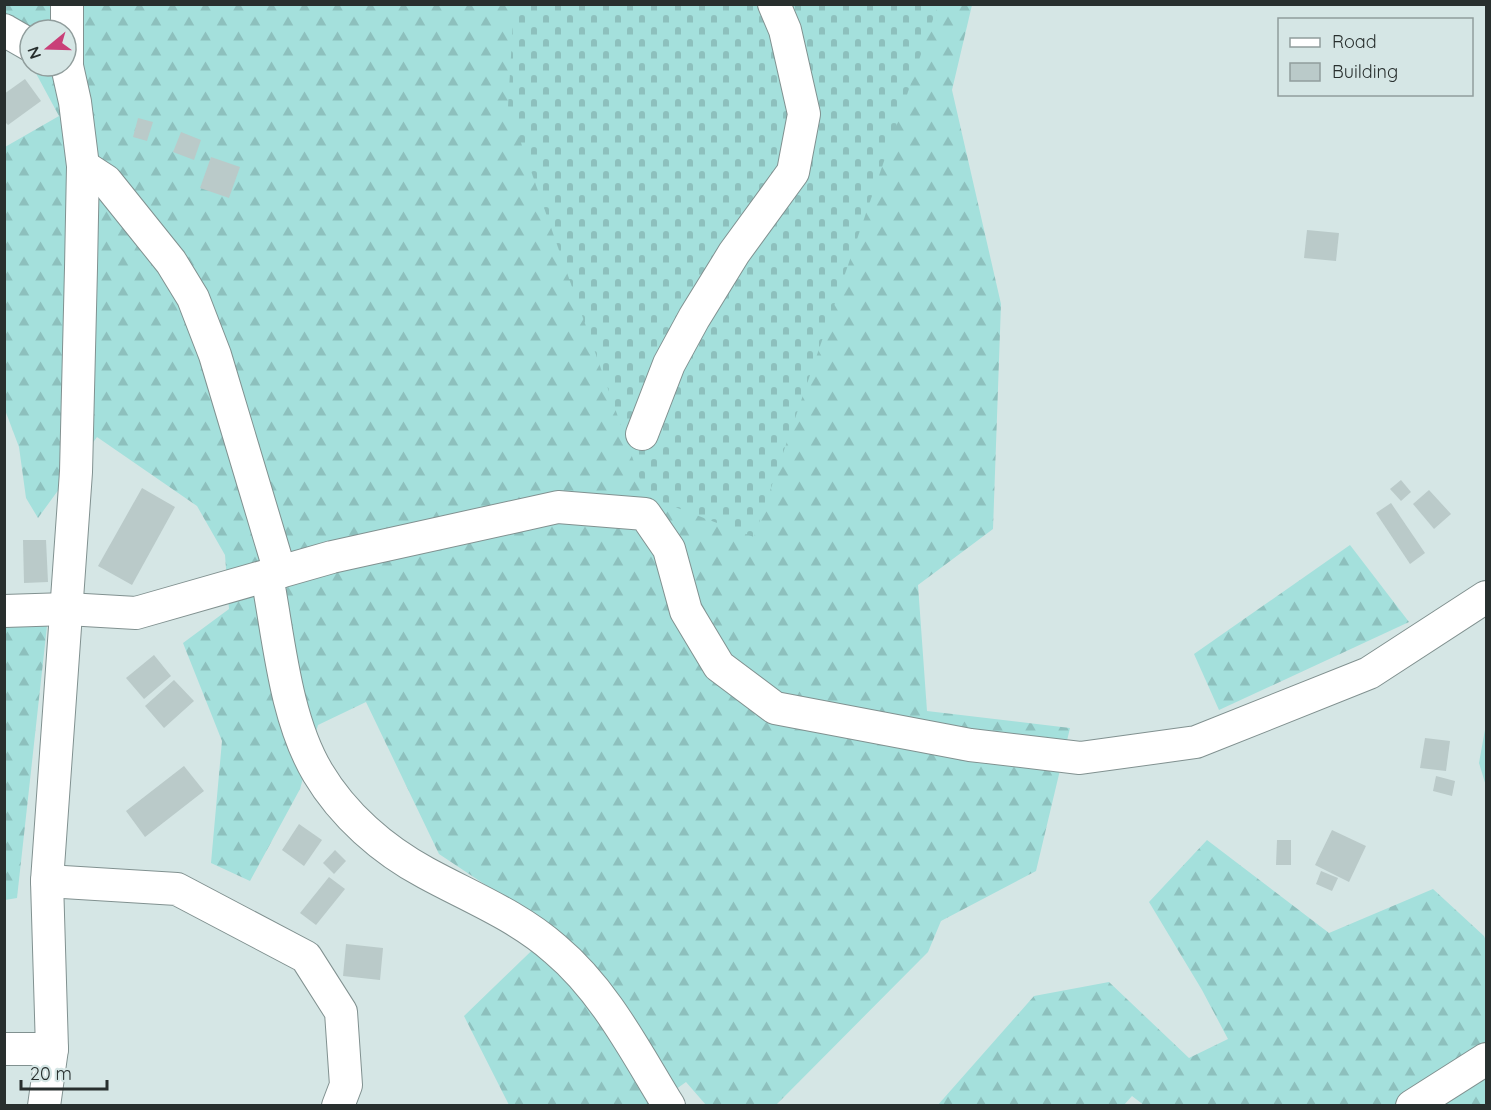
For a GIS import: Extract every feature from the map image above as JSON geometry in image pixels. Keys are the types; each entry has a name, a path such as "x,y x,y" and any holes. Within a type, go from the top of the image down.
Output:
{"street":[{"path":"642,434 669,364 694,318 734,253 793,172 804,114 785,30 774,4"},
{"path":"4,30 18,38"},
{"path":"44,1106 52,1049 47,881 76,472 83,166 75,102 69,78"},
{"path":"83,166 106,181 171,262 193,298 215,355 274,574 300,734 317,771 334,798 370,833 424,872 528,928 555,948 579,972 610,1010 669,1106"},
{"path":"11,603 136,613 332,557 558,507 645,514 669,549 686,611 719,666 775,708 949,741 1080,758 1196,742 1369,673 1486,597"},
{"path":"47,881 177,889 306,957 342,1012 346,1085 338,1106"},
{"path":"4,1049 52,1049"},
{"path":"1412,1106 1486,1059"}],"green space":[{"path":"5,5 972,5 952,90 1001,304 993,529 918,585 927,711 1070,728 1036,871 941,921 928,952 776,1105 706,1105 686,1082 654,1105 509,1105 464,1016 553,930 439,854 366,702 318,725 300,789 250,881 211,863 222,741 183,643 229,609 225,555 197,506 97,437 38,518 26,498 19,447 5,410 5,147 59,116 38,78 78,78 78,18 18,18 18,41 5,17"},
{"path":"514,5 938,5 754,537 646,496 508,106"},
{"path":"1350,545 1409,622 1219,710 1194,654"},
{"path":"47,626 17,898 5,900 5,627"},
{"path":"1486,724 1486,786 1479,763"},
{"path":"1207,840 1329,933 1433,889 1484,936 1486,941 1486,1105 1145,1106 1132,1096 1124,1105 937,1106 1034,996 1109,982 1189,1058 1228,1039 1202,990 1149,902"}],"building":[{"path":"25,79 41,101 8,125 4,121 4,94"},
{"path":"138,118 153,122 147,141 133,137"},
{"path":"181,132 201,140 194,160 173,152"},
{"path":"211,157 240,167 229,198 200,188"},
{"path":"1307,230 1339,233 1336,261 1304,258"},
{"path":"1401,480 1411,492 1401,501 1390,489"},
{"path":"142,488 175,507 132,585 98,566"},
{"path":"1429,490 1451,514 1434,529 1413,504"},
{"path":"1391,503 1425,553 1410,564 1376,513"},
{"path":"23,540 46,540 48,582 24,583"},
{"path":"154,655 171,676 144,699 126,678"},
{"path":"174,680 194,701 164,728 145,706"},
{"path":"1425,738 1450,741 1446,771 1420,768"},
{"path":"184,766 204,791 145,837 126,811"},
{"path":"1436,776 1455,781 1452,796 1433,791"},
{"path":"299,824 322,840 304,866 282,850"},
{"path":"1332,830 1366,846 1349,882 1315,865"},
{"path":"1277,840 1291,840 1291,865 1276,865"},
{"path":"335,850 346,861 334,874 323,863"},
{"path":"1321,871 1338,878 1332,891 1316,884"},
{"path":"329,877 345,889 316,925 300,913"},
{"path":"346,944 383,948 380,980 343,976"}]}
